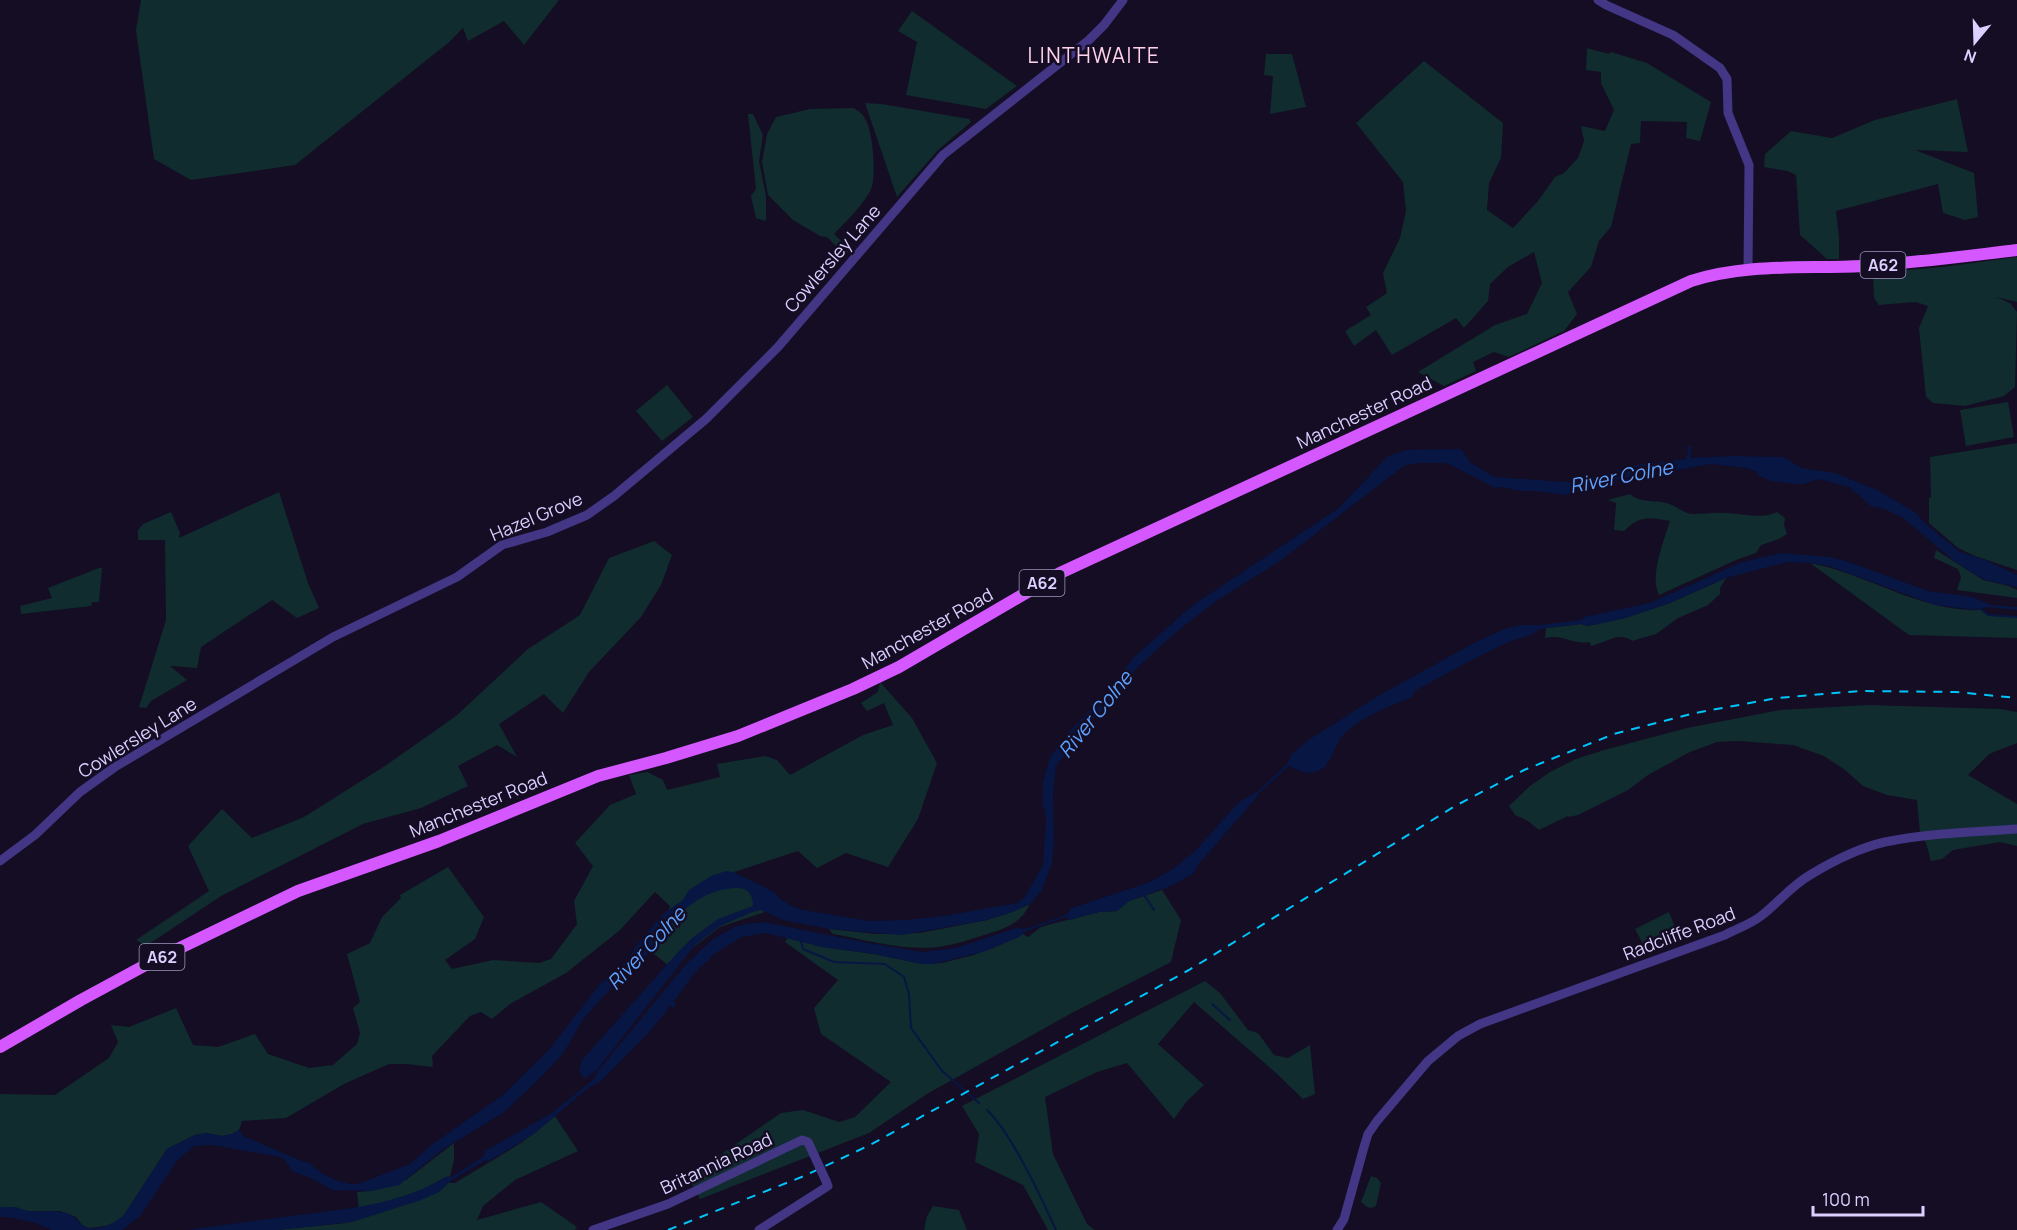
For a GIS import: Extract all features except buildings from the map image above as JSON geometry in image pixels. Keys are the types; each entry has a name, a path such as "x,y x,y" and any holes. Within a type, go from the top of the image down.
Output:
{"main road":[{"name":"Manchester Road","path":"0,1047 153,961 298,891 439,841 598,776 666,759 738,736 853,689 899,667 1078,564 1691,281 1717,273 1748,269 1909,263 2017,250"}],"street":[{"path":"1121,3 1130,0"},
{"path":"1598,0 1665,30 1720,68 1727,79 1728,113 1749,165 1748,269"},
{"name":"Cowlersley Lane","path":"706,419 778,347 943,155 1095,34 1121,3"},
{"name":"Hazel Grove","path":"302,656 333,637 457,578 502,545 547,532 587,515 614,496 706,419"},
{"name":"Cowlersley Lane","path":"0,861 35,835 80,792 115,767 302,656"},
{"name":"Radcliffe Road","path":"1337,1230 1344,1219 1366,1141 1377,1121 1428,1062 1458,1036 1480,1024 1725,935 1761,916 1807,876 1835,860 1856,852 1883,843 1915,837 2017,829"},
{"name":"Britannia Road","path":"593,1230 668,1204 802,1140 808,1142 827,1183 759,1230"}],"green space":[{"path":"141,0 559,0 524,45 504,21 468,41 463,28 448,43 295,165 191,180 154,159 136,30"},
{"path":"912,11 1017,86 986,109 906,95 917,42 898,31"},
{"path":"1587,48 1609,54 1611,52 1647,63 1711,102 1700,141 1686,138 1687,122 1641,121 1640,143 1631,144 1611,227 1599,241 1591,267 1568,292 1577,314 1564,331 1509,357 1494,352 1473,362 1476,371 1444,386 1418,372 1495,325 1527,314 1542,283 1534,252 1508,267 1490,284 1488,301 1464,328 1456,318 1392,355 1376,330 1354,346 1345,331 1371,315 1366,307 1387,293 1383,273 1400,238 1406,211 1403,182 1356,123 1424,61 1503,123 1501,158 1489,183 1487,210 1513,228 1538,201 1555,177 1564,173 1578,158 1584,141 1581,126 1605,131 1614,110 1601,83 1601,72 1586,70"},
{"path":"1266,54 1292,54 1306,107 1270,114 1273,76 1264,75"},
{"path":"1957,99 1968,152 1915,150 1974,173 1978,217 1965,220 1943,213 1938,184 1836,211 1839,259 1827,259 1800,235 1796,175 1764,167 1765,154 1791,131 1832,138 1875,120"},
{"path":"865,103 969,119 971,122 938,150 897,197"},
{"path":"853,108 862,114 870,131 874,171 870,192 834,234 850,250 845,255 827,237 820,236 793,220 768,195 762,162 767,134 776,117 810,109"},
{"path":"748,114 753,114 763,135 759,161 766,196 766,221 756,218 751,196 756,189"},
{"path":"2017,257 2017,302 1996,297 2010,303 2017,312 2015,387 2004,396 1965,406 1933,403 1926,397 1919,328 1928,306 1916,302 1879,305 1874,298 1873,273"},
{"path":"667,385 693,417 662,441 636,411"},
{"path":"2008,402 2014,437 1966,446 1960,410"},
{"path":"2017,443 2017,570 1958,548 1929,523 1929,498 1931,497 1930,457"},
{"path":"279,492 308,583 319,608 297,618 272,600 201,647 197,668 170,666 187,680 151,701 146,708 139,707 166,620 165,540 138,540 138,530 143,524 171,512 180,533 179,538"},
{"path":"1630,494 1642,500 1670,504 1692,514 1722,513 1758,516 1777,512 1785,518 1784,525 1787,534 1761,545 1756,553 1659,595 1656,587 1657,569 1670,521 1645,518 1635,522 1624,531 1614,530 1616,503 1608,500"},
{"path":"654,541 672,555 661,585 641,617 589,672 563,713 544,694 499,724 517,757 497,745 458,766 468,786 421,808 363,824 221,896 146,946 136,940 209,891 188,846 222,809 252,838 304,817 385,766 456,716 528,649 580,615 609,558"},
{"path":"1936,550 1983,580 2017,590 2017,598 1957,590 1961,577 1958,569 1934,558"},
{"path":"1810,563 1832,568 1938,605 1982,610 1988,615 2017,617 2017,638 1909,635"},
{"path":"102,568 99,602 92,602 91,606 21,614 20,606 52,598 48,588"},
{"path":"1726,578 1720,588 1720,594 1708,605 1678,618 1656,634 1632,641 1617,637 1591,646 1590,642 1583,643 1558,637 1545,638 1546,628 1582,624 1588,626 1625,618 1670,603"},
{"path":"880,682 912,718 937,763 918,819 888,867 846,853 817,868 798,851 734,872 765,912 720,927 669,966 653,953 670,906 655,892 619,931 566,973 510,1004 492,1019 481,1012 470,1016 432,1056 433,1067 389,1064 344,1084 286,1118 242,1121 239,1130 232,1134 195,1135 167,1149 118,1221 106,1226 88,1228 82,1225 76,1217 60,1211 25,1211 14,1207 7,1209 0,1207 0,1094 55,1095 109,1058 118,1042 111,1025 129,1027 176,1008 193,1045 218,1047 255,1034 268,1054 309,1068 333,1065 357,1044 360,1033 353,1008 360,1002 347,954 370,943 382,917 401,898 400,895 448,867 484,917 475,939 445,960 452,969 493,960 539,963 551,959 577,924 574,901 593,866 575,843 610,805 636,794 629,775 647,772 663,780 667,790 720,777 717,764 765,756 777,760 790,775 863,735 893,725 884,703 867,711 861,703 878,692"},
{"path":"1868,705 2000,709 2017,712 2017,743 1989,754 1968,775 2017,804 2017,846 2000,842 1953,850 1942,859 1931,861 1926,843 1920,833 1917,800 1887,795 1863,786 1824,756 1793,745 1738,741 1717,742 1690,752 1648,775 1628,790 1578,815 1568,816 1539,830 1528,821 1515,815 1509,806 1530,786 1550,772 1576,759 1604,750 1687,728 1780,710"},
{"path":"1162,890 1181,920 1171,962 1068,1015 927,1094 869,1133 700,1199 688,1177 781,1113 803,1110 839,1122 855,1117 891,1082 821,1034 814,1008 838,980 785,942 788,937 822,947 874,954 922,964 942,963 974,955 1023,934 1028,937 1041,927 1099,912 1117,911 1129,901"},
{"path":"1030,904 1018,920 1007,927 963,942 938,947 912,948 885,944 833,934 829,929 876,934 920,933 987,920"},
{"path":"1669,912 1676,930 1643,944 1635,929"},
{"path":"1205,981 1220,993 1248,1030 1258,1033 1274,1055 1288,1058 1310,1045 1315,1094 1303,1099 1194,1002 1158,1044 1204,1085 1187,1101 1174,1119 1127,1063 1097,1072 1045,1097 1053,1154 1087,1224 1095,1230 1048,1230 1023,1185 975,1162 979,1134 962,1106"},
{"path":"555,1116 578,1151 515,1180 483,1206 477,1220 541,1202 577,1227 575,1230 277,1230 345,1223 360,1219 357,1192 371,1191 406,1180 454,1143 454,1160 450,1176 446,1177 450,1183 455,1183 521,1143"},
{"path":"1371,1176 1377,1178 1381,1183 1376,1206 1371,1208 1361,1202"},
{"path":"933,1206 959,1210 967,1230 924,1230 927,1216"}],"water":[{"name":"River Colne","path":"1689,446 1692,446 1690,458 1781,457 1801,468 1835,473 1877,490 1916,513 1960,552 1985,560 2017,575 2017,587 1985,580 1974,574 1954,561 1902,517 1871,506 1849,487 1819,479 1803,484 1772,481 1746,468 1711,464 1671,471 1664,469 1652,471 1565,495 1495,488 1443,463 1407,465 1280,561 1215,602 1175,633 1137,668 1107,707 1091,721 1056,766 1053,794 1052,864 1041,891 1030,904 987,920 901,935 829,929 783,920 761,910 752,912 720,926 695,945 596,1071 585,1079 579,1072 582,1060 680,950 718,919 753,906 751,896 745,889 717,891 689,906 674,920 652,950 593,1007 558,1059 503,1113 442,1150 399,1185 371,1191 332,1190 311,1178 292,1171 285,1160 280,1157 213,1145 194,1146 176,1162 140,1216 122,1230 52,1230 35,1223 0,1217 0,1207 14,1207 28,1211 66,1213 89,1228 108,1225 124,1215 167,1149 195,1135 206,1133 222,1136 239,1130 243,1136 310,1163 319,1171 345,1183 358,1184 410,1164 430,1146 503,1095 547,1052 600,984 628,960 635,947 664,913 683,900 689,890 711,876 726,871 733,872 774,892 780,899 803,910 870,921 944,916 1017,903 1024,898 1043,865 1046,817 1043,805 1043,782 1050,757 1070,731 1109,690 1134,657 1193,605 1339,508 1388,456 1406,450 1461,449 1471,463 1494,477 1565,482 1578,481 1636,465 1686,459"},
{"path":"1782,553 1830,557 1928,591 1972,597 1992,605 2017,607 2017,610 1988,607 1976,610 1935,605 1829,566 1787,562 1726,578 1670,603 1625,618 1588,626 1581,624 1539,629 1533,634 1509,642 1473,659 1415,691 1412,697 1358,723 1343,735 1328,763 1320,770 1308,773 1289,766 1258,794 1197,866 1194,873 1173,885 1129,901 1117,911 1099,912 1070,920 1066,917 1026,931 1019,937 986,951 933,964 822,947 766,933 741,937 710,957 710,960 696,972 674,1001 676,1005 672,1008 671,1005 651,1030 601,1081 588,1088 534,1134 488,1162 486,1160 452,1180 439,1192 352,1222 277,1230 188,1230 374,1204 411,1193 445,1177 451,1177 483,1157 485,1151 552,1113 594,1079 598,1071 686,964 712,940 734,927 764,922 922,952 956,948 1016,928 1025,929 1066,915 1072,908 1150,882 1173,869 1196,850 1238,803 1258,791 1287,764 1291,755 1307,741 1378,696 1474,643 1504,629 1521,625 1582,620 1584,617 1650,603 1742,562"}],"waterway":[{"path":"1982,610 1988,615 2017,617"},
{"path":"1144,895 1154,910"},
{"path":"800,937 803,949 834,962 885,964 904,977 909,994 911,1028 942,1071 979,1103"},
{"path":"1212,1004 1230,1020"},
{"path":"987,1110 1016,1150 1056,1230"}],"railway":[{"path":"668,1230 804,1176 868,1146 1189,970 1455,806 1524,770 1614,734 1695,713 1777,698 1859,691 1956,692 2017,698"}],"district":[{"name":"LINTHWAITE","path":"1094,55"}]}
